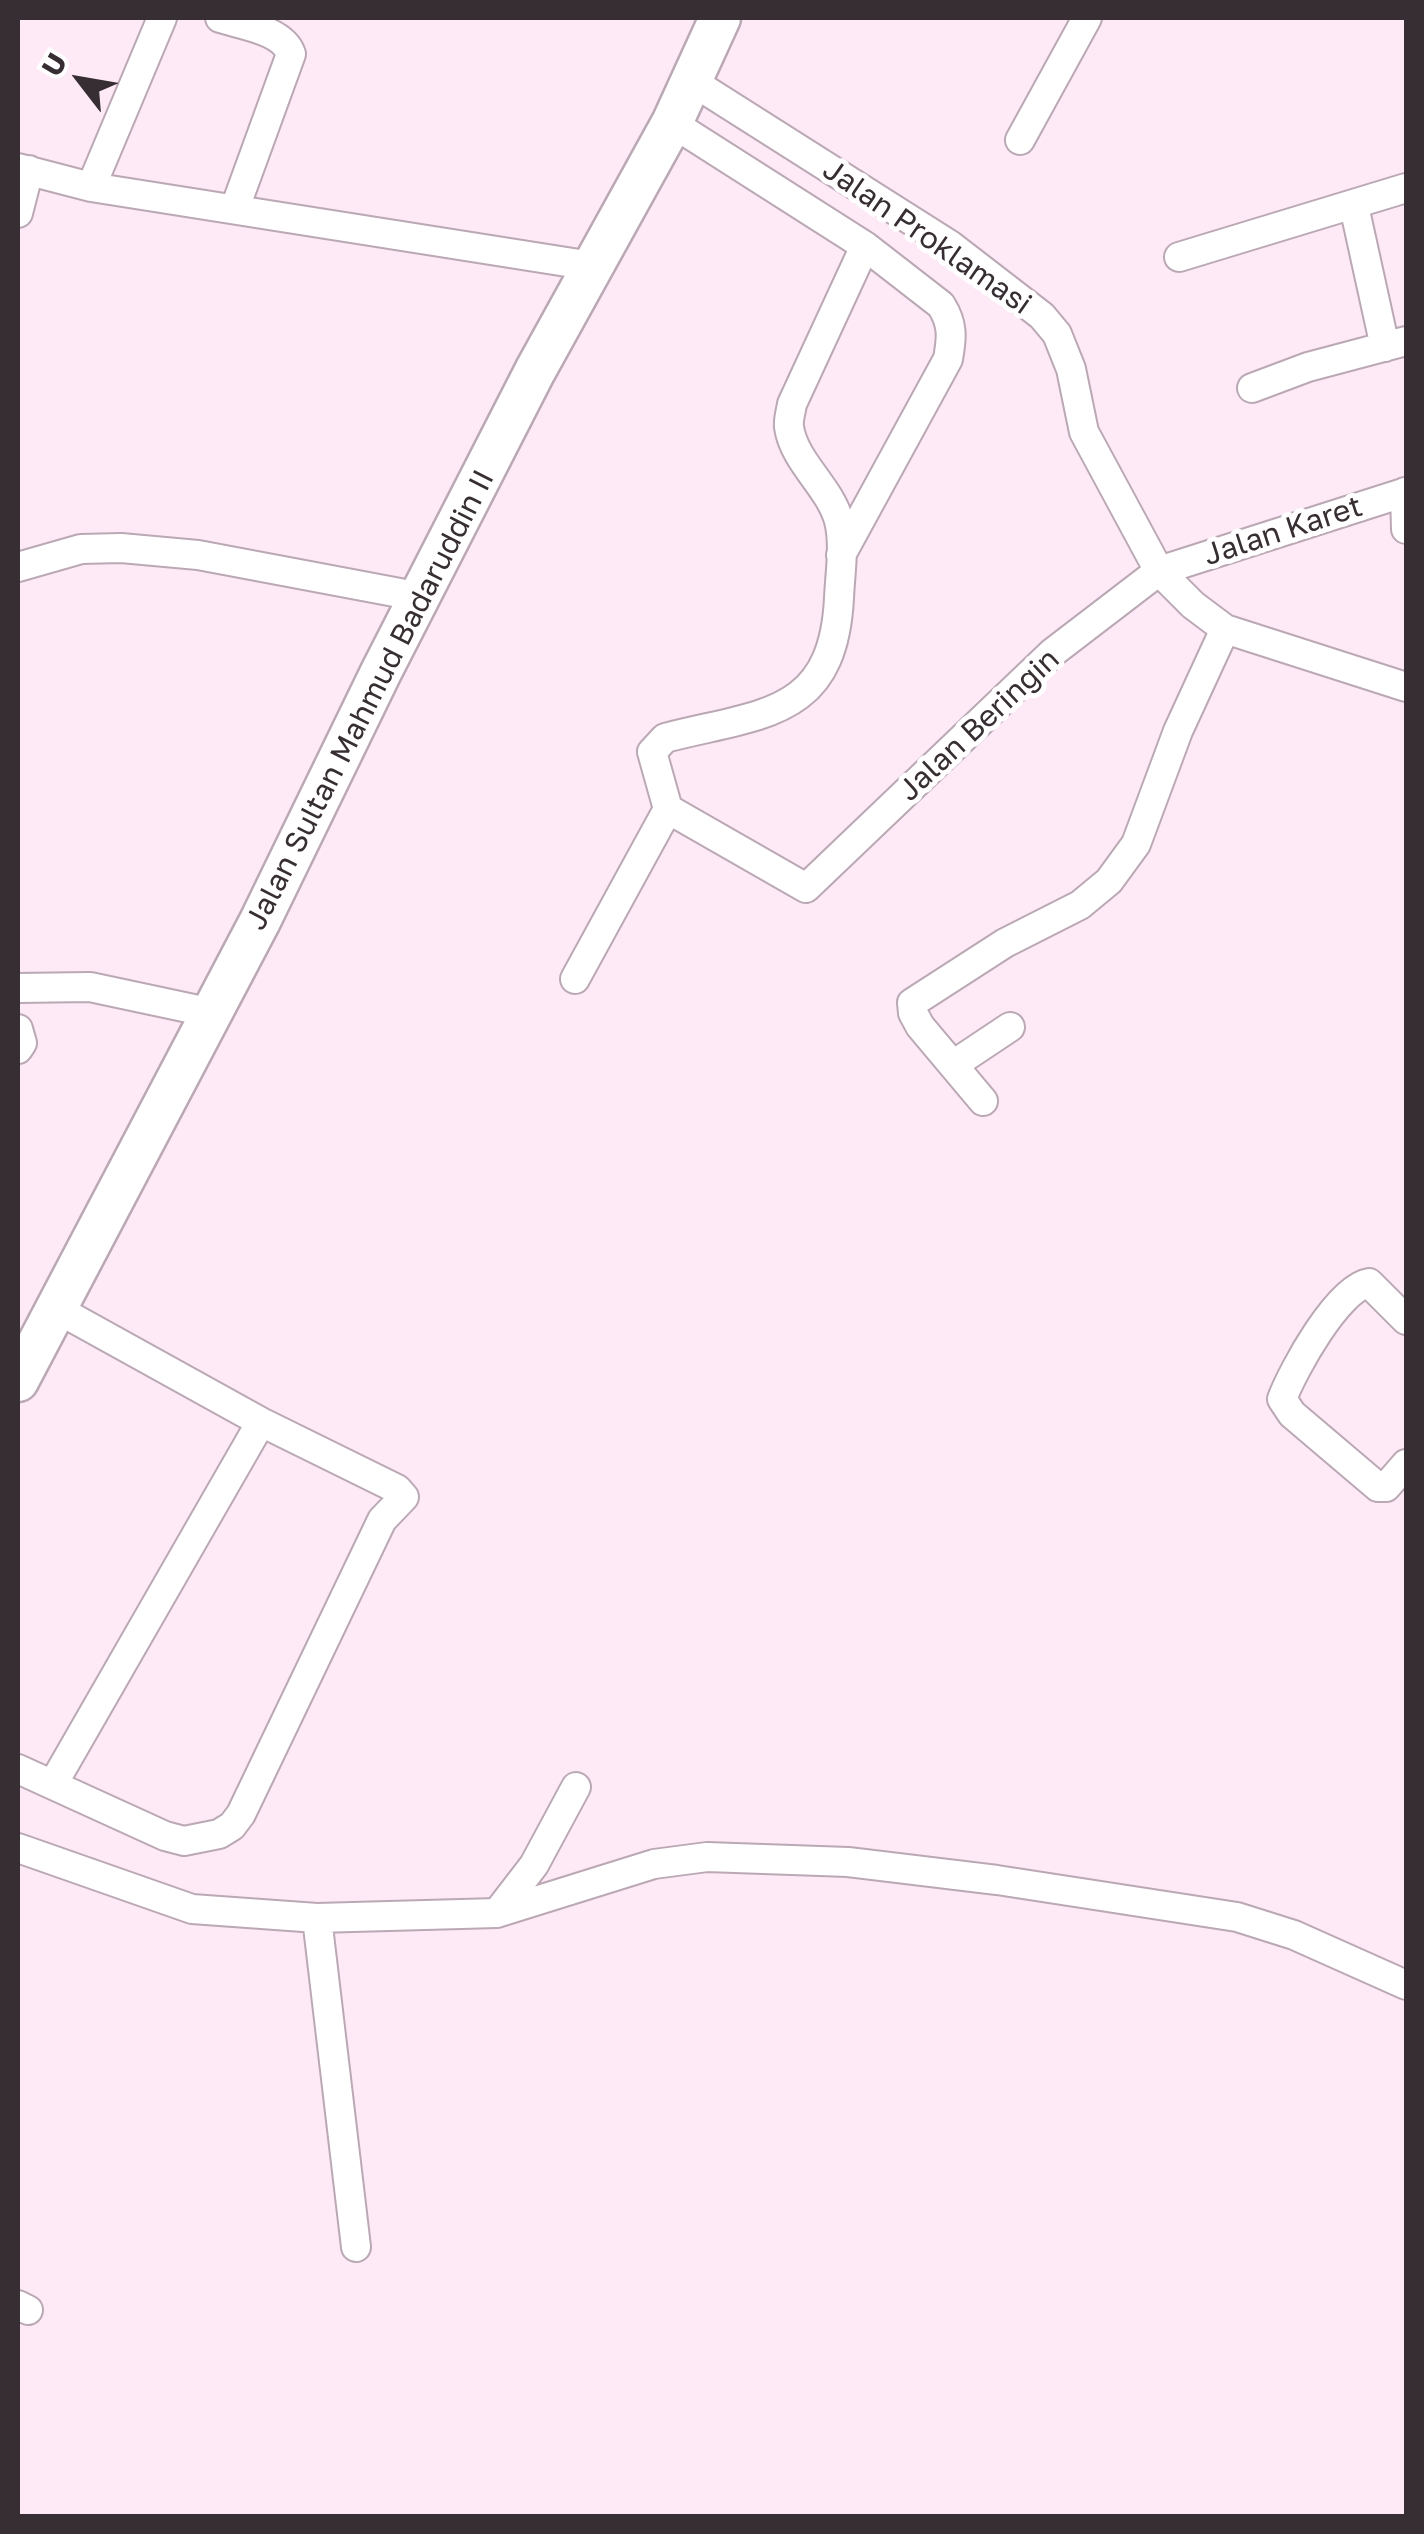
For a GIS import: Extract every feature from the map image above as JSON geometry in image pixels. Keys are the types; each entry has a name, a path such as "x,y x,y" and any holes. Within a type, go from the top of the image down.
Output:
{"highway":[{"name":"Jalan Sultan Mahmud Badaruddin II","path":"18,1381 212,1013 592,266 672,124 720,18"}],"street":[{"path":"91,187 139,65 162,18"},
{"path":"220,18 280,38 291,54 235,208"},
{"path":"1020,140 1087,18"},
{"name":"Jalan Proklamasi","path":"693,82 950,245 1042,316 1057,334 1071,369 1084,432 1160,570 1193,605 1225,629 1406,687"},
{"path":"672,124 865,246 941,305 949,318 953,334 948,359 841,555"},
{"path":"18,213 23,169 91,187 592,266"},
{"path":"1180,256 1406,188"},
{"path":"1252,388 1308,367 1396,344 1354,206"},
{"path":"575,979 668,809 653,762 652,752 657,745 665,738 788,705 809,689 822,672 833,646 841,555 839,522 804,462 789,427 792,404 865,246"},
{"path":"1406,492 1406,529"},
{"name":"Jalan Karet","path":"1160,570 1406,492"},
{"path":"18,567 80,549 121,548 198,555 421,597"},
{"name":"Jalan Beringin","path":"668,809 806,888 1052,653 1160,570"},
{"path":"982,1101 920,1026 912,1013 912,1003 1005,943 1080,905 1109,881 1136,844 1178,731 1225,629"},
{"path":"18,988 90,987 212,1013"},
{"path":"953,1066 1010,1028"},
{"path":"18,1029 22,1043 18,1049"},
{"path":"1406,1320 1380,1291 1369,1284 1359,1285 1333,1311 1289,1380 1282,1399 1292,1414 1378,1487 1386,1487 1406,1464"},
{"path":"18,1769 166,1836 201,1840 232,1826 382,1520 404,1497 56,1308"},
{"path":"53,1784 261,1422"},
{"path":"497,1912 534,1865 576,1787"},
{"path":"18,1848 192,1908 317,1918 497,1912 654,1864 680,1860 848,1862 997,1880 1237,1917 1294,1935 1406,1985"},
{"path":"317,1918 356,2248"}]}
